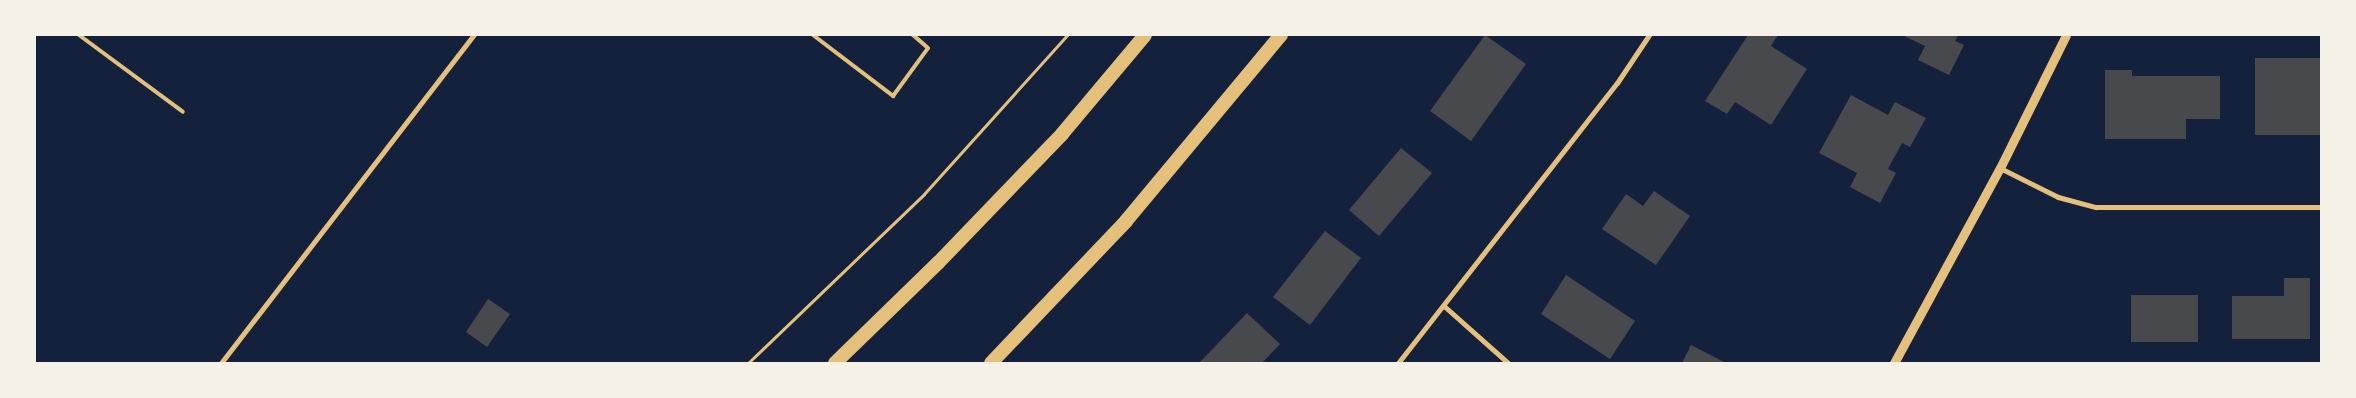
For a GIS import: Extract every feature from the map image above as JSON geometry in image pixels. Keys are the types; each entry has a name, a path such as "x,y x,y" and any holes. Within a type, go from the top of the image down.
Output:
{"highway":[{"path":"835,363 938,263 1062,134 1145,35"},
{"path":"991,363 1126,221 1280,35"}],"street":[{"path":"221,363 474,35"},
{"path":"1398,363 1617,83 1650,35"},
{"path":"1894,363 2000,168 2066,35"},
{"path":"2000,168 2058,197 2096,207 2321,207"},
{"path":"1444,306 1508,363"}],"lane":[{"path":"79,35 183,112"},
{"path":"813,35 893,96 928,48 913,35"}],"path":[{"path":"748,363 924,194 1067,35"}],"building":[{"path":"1485,35 1526,64 1471,141 1430,111"},
{"path":"1748,35 1778,35 1771,46 1807,69 1771,125 1735,102 1727,114 1705,101"},
{"path":"1902,35 1958,35 1955,41 1964,45 1949,75 1918,60 1925,46"},
{"path":"2255,58 2321,58 2321,135 2255,135"},
{"path":"2105,70 2132,70 2132,76 2220,76 2220,119 2186,119 2186,139 2105,139"},
{"path":"1851,95 1888,115 1895,102 1926,118 1910,147 1902,143 1888,169 1896,173 1880,203 1850,187 1857,173 1819,153"},
{"path":"1401,148 1432,173 1379,236 1349,210"},
{"path":"1654,191 1690,216 1656,265 1602,229 1626,194 1643,206"},
{"path":"1325,231 1361,258 1310,325 1273,297"},
{"path":"1566,275 1635,321 1610,359 1541,314"},
{"path":"2284,278 2310,278 2310,339 2232,339 2232,296 2284,296"},
{"path":"2131,295 2198,295 2198,342 2131,342"},
{"path":"488,299 510,314 487,347 466,332"},
{"path":"1247,313 1280,344 1262,363 1199,363"},
{"path":"1691,345 1726,363 1682,363"}]}
